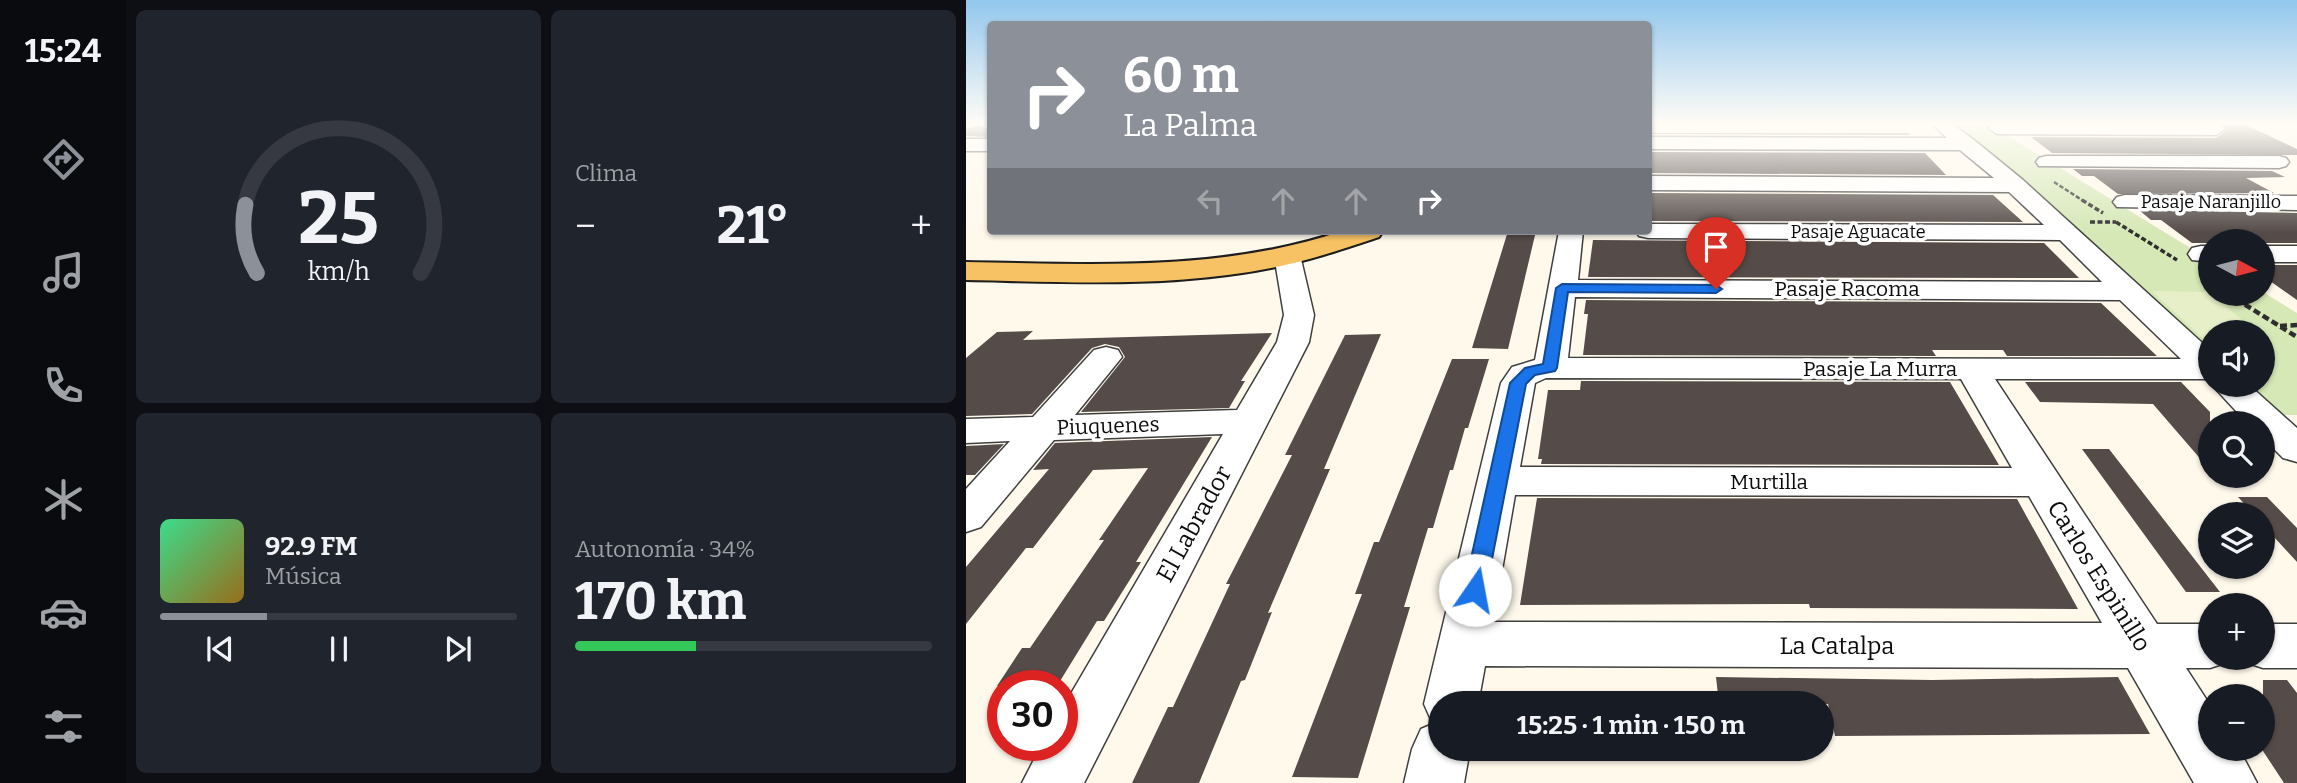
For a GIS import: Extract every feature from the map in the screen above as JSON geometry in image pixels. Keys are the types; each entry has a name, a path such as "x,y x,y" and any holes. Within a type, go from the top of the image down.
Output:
{"main road":[{"path":"966,271 1151,272 1214,267 1287,256 1356,235"}],"street":[{"path":"1985,160 2198,357"},
{"path":"2046,169 2288,166"},
{"path":"1652,183 2015,185"},
{"name":"Pasaje Naranjillo","path":"2125,201 2297,203"},
{"name":"Pasaje Aguacate","path":"1652,231 2067,233"},
{"path":"1454,691 1520,379 1536,369 1550,368 1570,288 1571,235"},
{"path":"2275,254 2297,254"},
{"name":"El Labrador","path":"1052,783 1293,342 1299,315 1287,256"},
{"name":"Pasaje Racoma","path":"1570,288 2128,291"},
{"path":"966,516 1106,357"},
{"name":"Pasaje La Murra","path":"1550,368 2198,368"},
{"name":"Carlos Espinillo","path":"1972,369 2227,783"},
{"path":"2242,397 2297,449"},
{"name":"Piuquenes","path":"966,431 1250,421"},
{"name":"Murtilla","path":"1497,481 2041,482"},
{"name":"La Catalpa","path":"1463,644 2198,646"},
{"path":"2275,646 2297,646"},
{"path":"1434,783 1439,761"}],"path":[{"path":"2046,169 2197,261"},
{"path":"2248,306 2297,337"},
{"path":"2279,326 2297,325"}],"green space":[{"path":"1996,160 2046,160 2198,253 2198,306 2275,306 2275,299 2297,313 2297,415 2276,415 2275,411 2256,397 2275,397 2275,320 2198,320 2198,344"},
{"path":"2152,291 2198,292 2198,306 2225,306 2242,320 2198,320 2198,334"}],"building":[{"path":"1652,160 1931,160 1946,175 1652,173"},
{"path":"2073,169 2272,171 2285,177 2246,178 2274,193 2118,194 2094,176 2082,176"},
{"path":"1652,193 1993,195 2023,222 1652,221"},
{"path":"2139,210 2297,213 2297,243 2275,243 2275,229 2198,229 2198,243 2192,243 2161,220 2151,220"},
{"path":"1507,235 1535,235 1508,349 1472,348"},
{"path":"1593,240 2044,243 2079,278 1588,277"},
{"path":"2275,265 2297,265 2297,300 2275,284"},
{"path":"1586,300 2101,303 2157,356 2007,356 2003,350 1932,350 1936,356 1583,355 1588,314 1584,314"},
{"path":"1033,331 1023,340 1272,333 1241,381 1245,381 1229,408 1081,412 1125,357 1119,347 1105,344 1092,348 1032,414 966,416 966,358 997,332"},
{"path":"1381,334 1324,469 1330,469 1268,613 1272,612 1245,680 1241,681 1199,783 1132,783 1168,707 1173,707 1230,584 1226,584 1292,455 1285,455 1345,335"},
{"path":"1452,359 1489,359 1468,428 1465,428 1453,470 1450,470 1433,528 1428,528 1404,607 1410,607 1358,778 1292,777 1362,594 1355,594 1374,542 1379,542"},
{"path":"1581,381 1950,382 1999,465 1541,464 1542,459 1538,459 1548,390 1580,390"},
{"path":"2025,382 2181,382 2209,411 2198,411 2198,456 2153,404 2040,402"},
{"path":"1212,437 1136,562 1141,562 1104,621 1097,621 1067,670 1008,670 1022,648 1030,648 1104,540 1099,540 1148,468 1093,470 1033,548 1026,548 966,624 966,567 1049,469 1033,470 1055,443"},
{"path":"1004,444 975,475 966,475 966,446"},
{"path":"2082,449 2109,449 2198,564 2198,579 2210,579 2220,592 2186,592"},
{"path":"2238,497 2267,497 2272,502 2243,502"},
{"path":"1537,498 2017,499 2078,609 1810,608 1809,604 1520,605"},
{"path":"2275,505 2297,528 2297,562 2275,538"},
{"path":"1716,677 1932,680 2118,677 2150,734 1835,736 1834,691 1718,691"},
{"path":"2263,680 2287,680 2297,693 2297,783 2284,783 2270,761 2275,761 2275,684 2263,684"}],"route":[{"path":"1475,590 1518,383 1524,374 1530,371 1550,368 1562,288 1716,289"}]}
